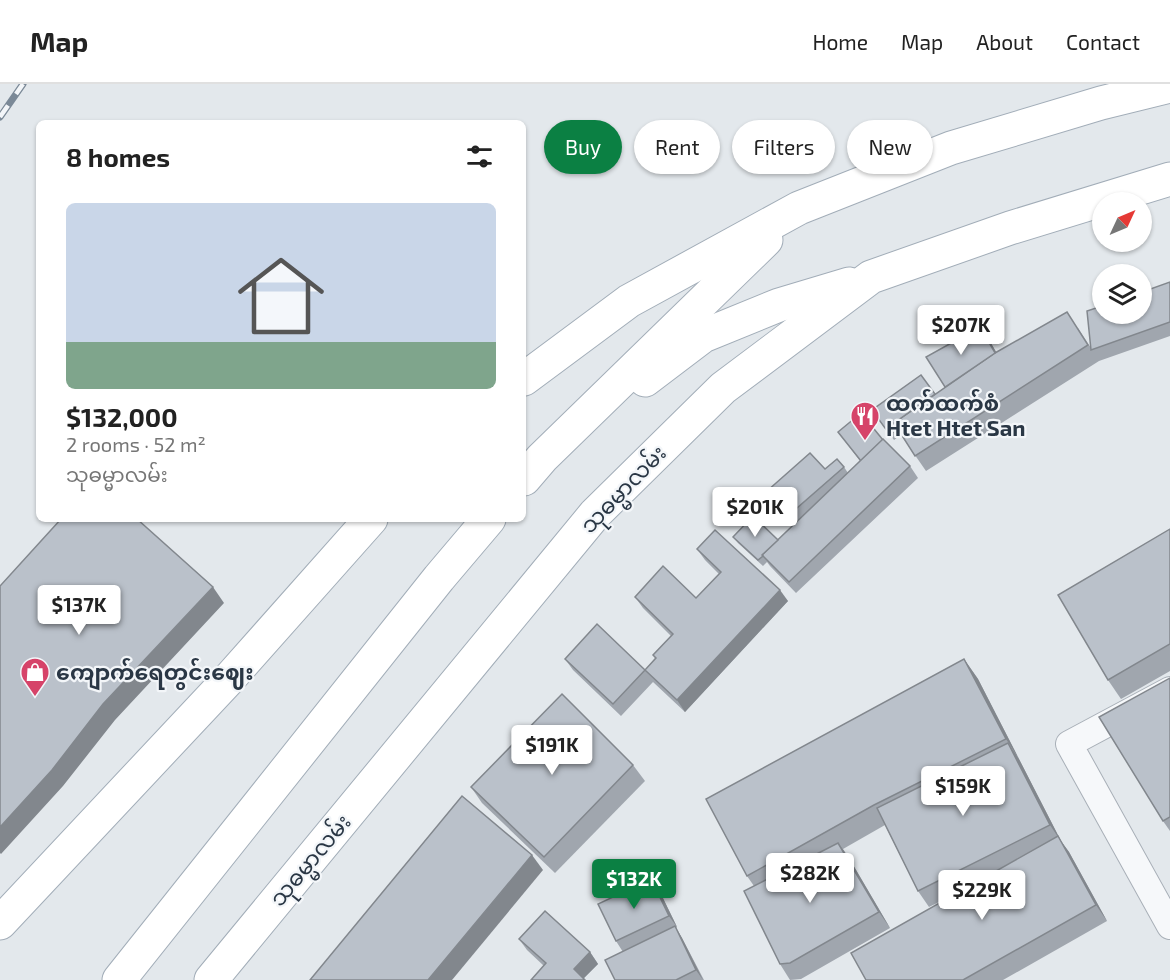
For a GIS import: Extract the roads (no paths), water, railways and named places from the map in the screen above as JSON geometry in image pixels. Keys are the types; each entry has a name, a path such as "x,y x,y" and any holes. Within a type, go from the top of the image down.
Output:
{"main road":[{"path":"526,378 629,301 799,208 951,148 1101,103 1170,86"},
{"name":"သုဓမ္မာလမ်း","path":"211,980 596,514 723,388 871,278 1010,228 1170,179"},
{"path":"533,468 799,208"},
{"path":"533,468 703,336 779,305 871,278"},
{"path":"0,922 228,680 368,522"},
{"path":"119,980 431,587 486,522"}],"lane":[{"path":"1170,690 1069,744 1170,926"}],"railway":[{"path":"0,117 23,84"}],"place":[{"name":"ထက်ထက်စံ Htet Htet San","path":"865,442"},
{"name":"ကျောက်ရေတွင်းဈေး","path":"35,698"}]}
